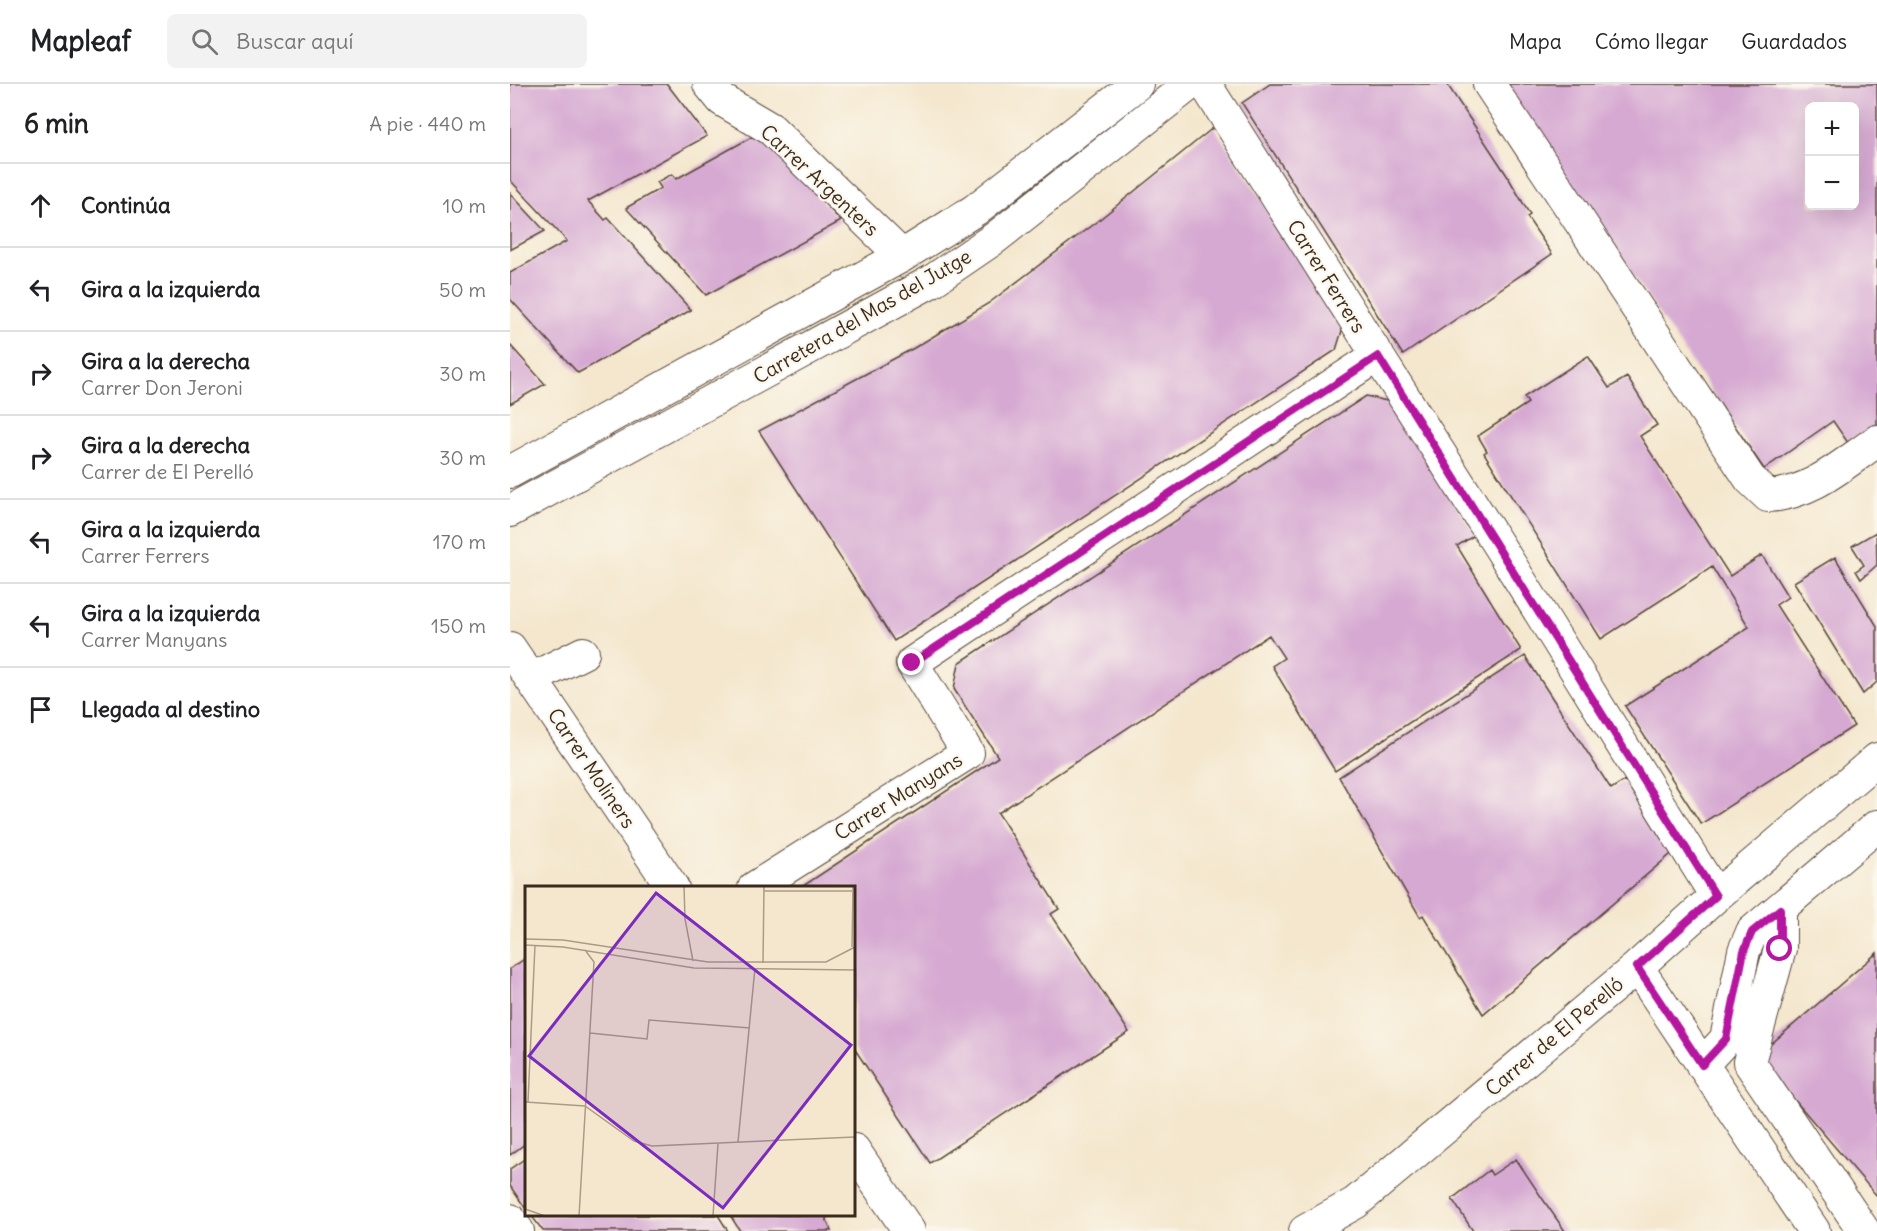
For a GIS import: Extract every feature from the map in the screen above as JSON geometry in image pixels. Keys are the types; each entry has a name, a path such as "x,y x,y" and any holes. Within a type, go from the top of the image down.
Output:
{"street":[{"name":"Carrer Argenters","path":"709,84 722,100 771,129 902,256"},
{"name":"Carretera del Mas del Jutge","path":"510,472 902,256 975,210 1137,84"},
{"name":"Carretera del Mas del Jutge","path":"510,511 932,281 995,238 1190,84"},
{"name":"Carrer Ferrers","path":"1205,84 1716,896"},
{"path":"1489,84 1750,479 1768,496 1790,495 1815,483 1877,441"},
{"name":"Carrer Manyans","path":"757,886 968,753 912,663 1378,356"},
{"name":"Carrer Moliners","path":"510,648 672,886"},
{"path":"531,679 583,653"},
{"name":"Carrer de El Perelló","path":"1305,1231 1355,1203 1637,967 1716,896 1877,759"},
{"path":"1702,1065 1726,1039 1744,951 1752,932 1877,826"},
{"path":"1780,909 1780,949 1749,1062 1864,1231"},
{"path":"1637,967 1814,1231"},
{"path":"855,1151 909,1231"},
{"path":"510,1220 518,1231"}],"building":[{"path":"510,84 667,84 707,136 588,201 605,220 608,218 691,310 578,373 510,299 510,273 567,241 510,180"},
{"path":"1270,84 1447,84 1508,177 1530,215 1527,217 1552,254 1403,355 1242,103"},
{"path":"1503,84 1877,84 1877,438 1855,453 1833,421 1764,469"},
{"path":"1214,127 1344,324 1336,350 894,641 759,431 914,348 989,303 1100,219"},
{"path":"759,133 841,221 706,295 626,208 661,188 657,182 672,174 676,179"},
{"path":"510,193 545,231 510,250"},
{"path":"510,345 545,384 510,404"},
{"path":"1588,356 1609,388 1627,377 1657,425 1640,436 1730,576 1762,555 1788,597 1776,605 1854,726 1701,824 1625,706 1749,627 1712,567 1601,639 1484,453 1487,451 1478,436 1528,403 1524,397"},
{"path":"1366,396 1391,402 1475,535 1457,546 1521,650 1335,771 1272,666 1284,658 1269,635 998,813 1059,909 1051,914 1129,1032 930,1163 855,1050 855,886 803,886 998,757 954,689 959,663"},
{"path":"1876,532 1877,565 1861,579 1856,571 1864,565 1852,546"},
{"path":"1835,557 1877,626 1877,682 1863,694 1794,582"},
{"path":"1525,656 1611,789 1625,780 1671,854 1483,1014 1423,915 1420,917 1339,777"},
{"path":"1877,953 1877,1196 1757,1056"},
{"path":"525,959 525,1144 510,1155 510,969"},
{"path":"525,1159 525,1208 510,1186 510,1169"},
{"path":"1516,1159 1565,1231 1473,1231 1452,1199 1489,1170 1492,1175"},
{"path":"532,1216 719,1216 728,1231 543,1231"},
{"path":"731,1216 825,1216 831,1231 740,1231"}],"route":[{"path":"912,663 1378,356 1716,896 1637,967 1702,1065 1726,1039 1744,951 1752,932 1780,909 1780,949"}]}
